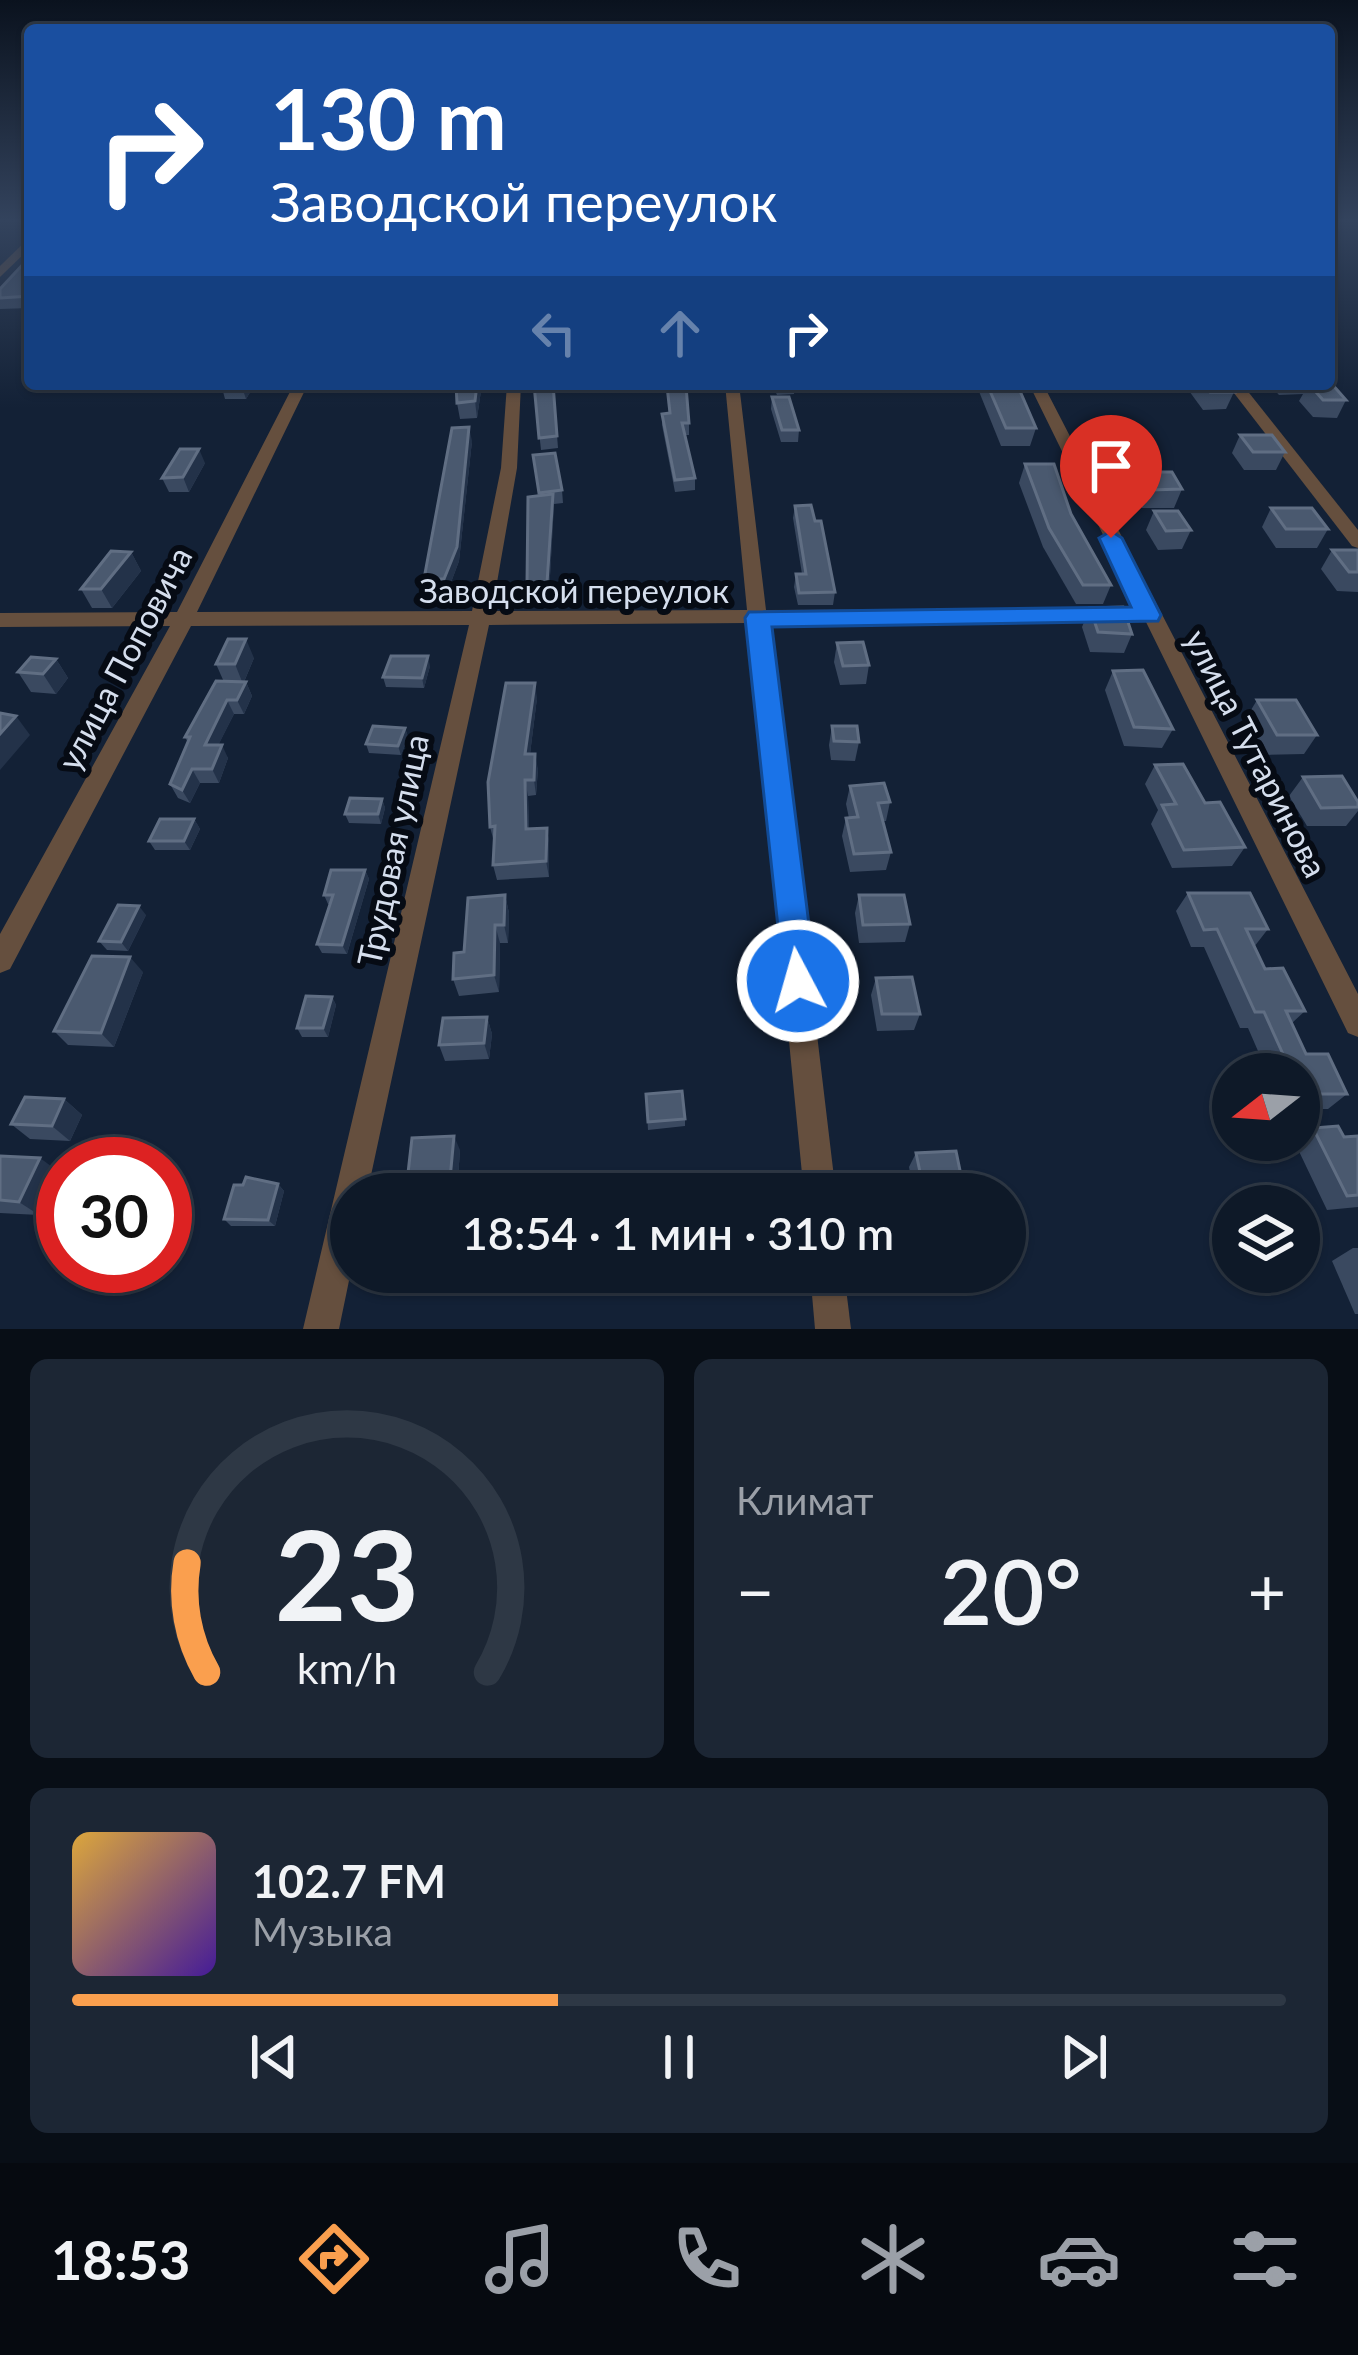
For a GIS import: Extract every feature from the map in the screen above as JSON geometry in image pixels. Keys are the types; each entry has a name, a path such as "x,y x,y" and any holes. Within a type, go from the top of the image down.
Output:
{"street":[{"name":"улица Поповича","path":"0,960 182,623 298,390"},
{"name":"Трудовая улица","path":"321,1329 479,620 509,468 514,390"},
{"path":"733,390 818,1173"},
{"name":"улица Тутаринова","path":"1039,390 1148,615 1358,1022"},
{"path":"1239,390 1358,542"},
{"name":"Заводской переулок","path":"0,620 182,623 1148,615"},
{"path":"829,1293 833,1329"}],"building":[{"path":"5,284 24,284 24,296 0,298"},
{"path":"1335,388 1346,400 1323,400 1314,390"},
{"path":"456,390 476,390 475,401 457,403"},
{"path":"535,390 553,390 557,436 539,438"},
{"path":"667,390 686,390 689,423 682,423 695,478 675,480 662,414 670,413"},
{"path":"990,390 1019,390 1036,428 1006,428"},
{"path":"772,397 789,397 799,430 782,430"},
{"path":"469,427 457,547 444,579 424,579 452,428"},
{"path":"1240,435 1272,435 1285,452 1253,452"},
{"path":"1131,438 1157,472 1172,472 1182,489 1149,490 1122,444"},
{"path":"180,449 199,449 183,477 162,478"},
{"path":"555,453 562,490 539,493 533,455"},
{"path":"1025,464 1054,464 1071,514 1111,585 1083,585 1049,528"},
{"path":"553,494 547,583 527,584 528,497"},
{"path":"811,505 815,521 821,521 835,592 799,593 796,574 806,574 795,506"},
{"path":"1271,508 1312,508 1328,529 1286,529"},
{"path":"1154,511 1178,511 1191,530 1166,531"},
{"path":"1332,550 1358,550 1358,572 1349,572"},
{"path":"111,551 131,552 101,589 81,589"},
{"path":"1123,607 1132,634 1098,632 1090,608"},
{"path":"228,639 246,639 235,664 216,664"},
{"path":"863,642 869,665 843,666 837,643"},
{"path":"391,656 428,656 422,678 383,677"},
{"path":"31,657 56,659 43,674 18,672"},
{"path":"1143,670 1173,729 1134,727 1113,671"},
{"path":"216,681 246,682 237,700 227,700 205,745 222,745 212,769 192,769 182,790 170,784 190,737 185,737"},
{"path":"506,683 535,683 525,754 535,754 534,780 525,780 526,829 547,828 546,861 493,865 495,826 490,827 488,782"},
{"path":"1257,700 1296,700 1317,735 1277,735"},
{"path":"0,713 16,716 0,734"},
{"path":"373,726 405,728 398,746 366,744"},
{"path":"832,726 857,726 859,742 834,741"},
{"path":"1183,764 1205,803 1220,802 1245,847 1184,850 1162,805 1176,804 1155,765"},
{"path":"1342,776 1358,807 1321,808 1303,777"},
{"path":"884,783 890,802 878,803 891,852 854,854 846,818 858,817 850,786"},
{"path":"350,798 382,799 378,814 345,814"},
{"path":"160,819 194,819 184,841 149,841"},
{"path":"331,870 365,870 342,945 317,944 333,895 324,895"},
{"path":"1188,893 1250,893 1268,929 1246,929 1265,969 1283,968 1305,1011 1286,1011 1306,1053 1283,1053 1264,1012 1255,1012 1217,929 1204,930"},
{"path":"505,895 504,925 495,925 494,975 453,979 454,953 464,952 468,898"},
{"path":"859,895 904,895 910,924 863,925"},
{"path":"118,905 139,906 121,942 99,941"},
{"path":"92,956 130,957 101,1033 54,1031"},
{"path":"912,977 920,1014 882,1014 876,978"},
{"path":"306,996 332,997 323,1028 297,1028"},
{"path":"487,1017 484,1043 439,1045 443,1018"},
{"path":"1320,1054 1328,1054 1347,1094 1320,1094"},
{"path":"682,1091 685,1119 648,1122 646,1094"},
{"path":"25,1097 64,1099 52,1126 11,1124"},
{"path":"1338,1126 1344,1137 1358,1136 1358,1195 1347,1196 1320,1142 1320,1127"},
{"path":"454,1136 451,1173 408,1173 412,1138"},
{"path":"956,1151 961,1173 920,1173 916,1153"},
{"path":"0,1156 36,1158 19,1202 0,1200"},
{"path":"246,1177 278,1184 268,1220 224,1219 234,1185 243,1185"}],"route":[{"path":"798,981 758,618 1148,615 1111,538"}]}
